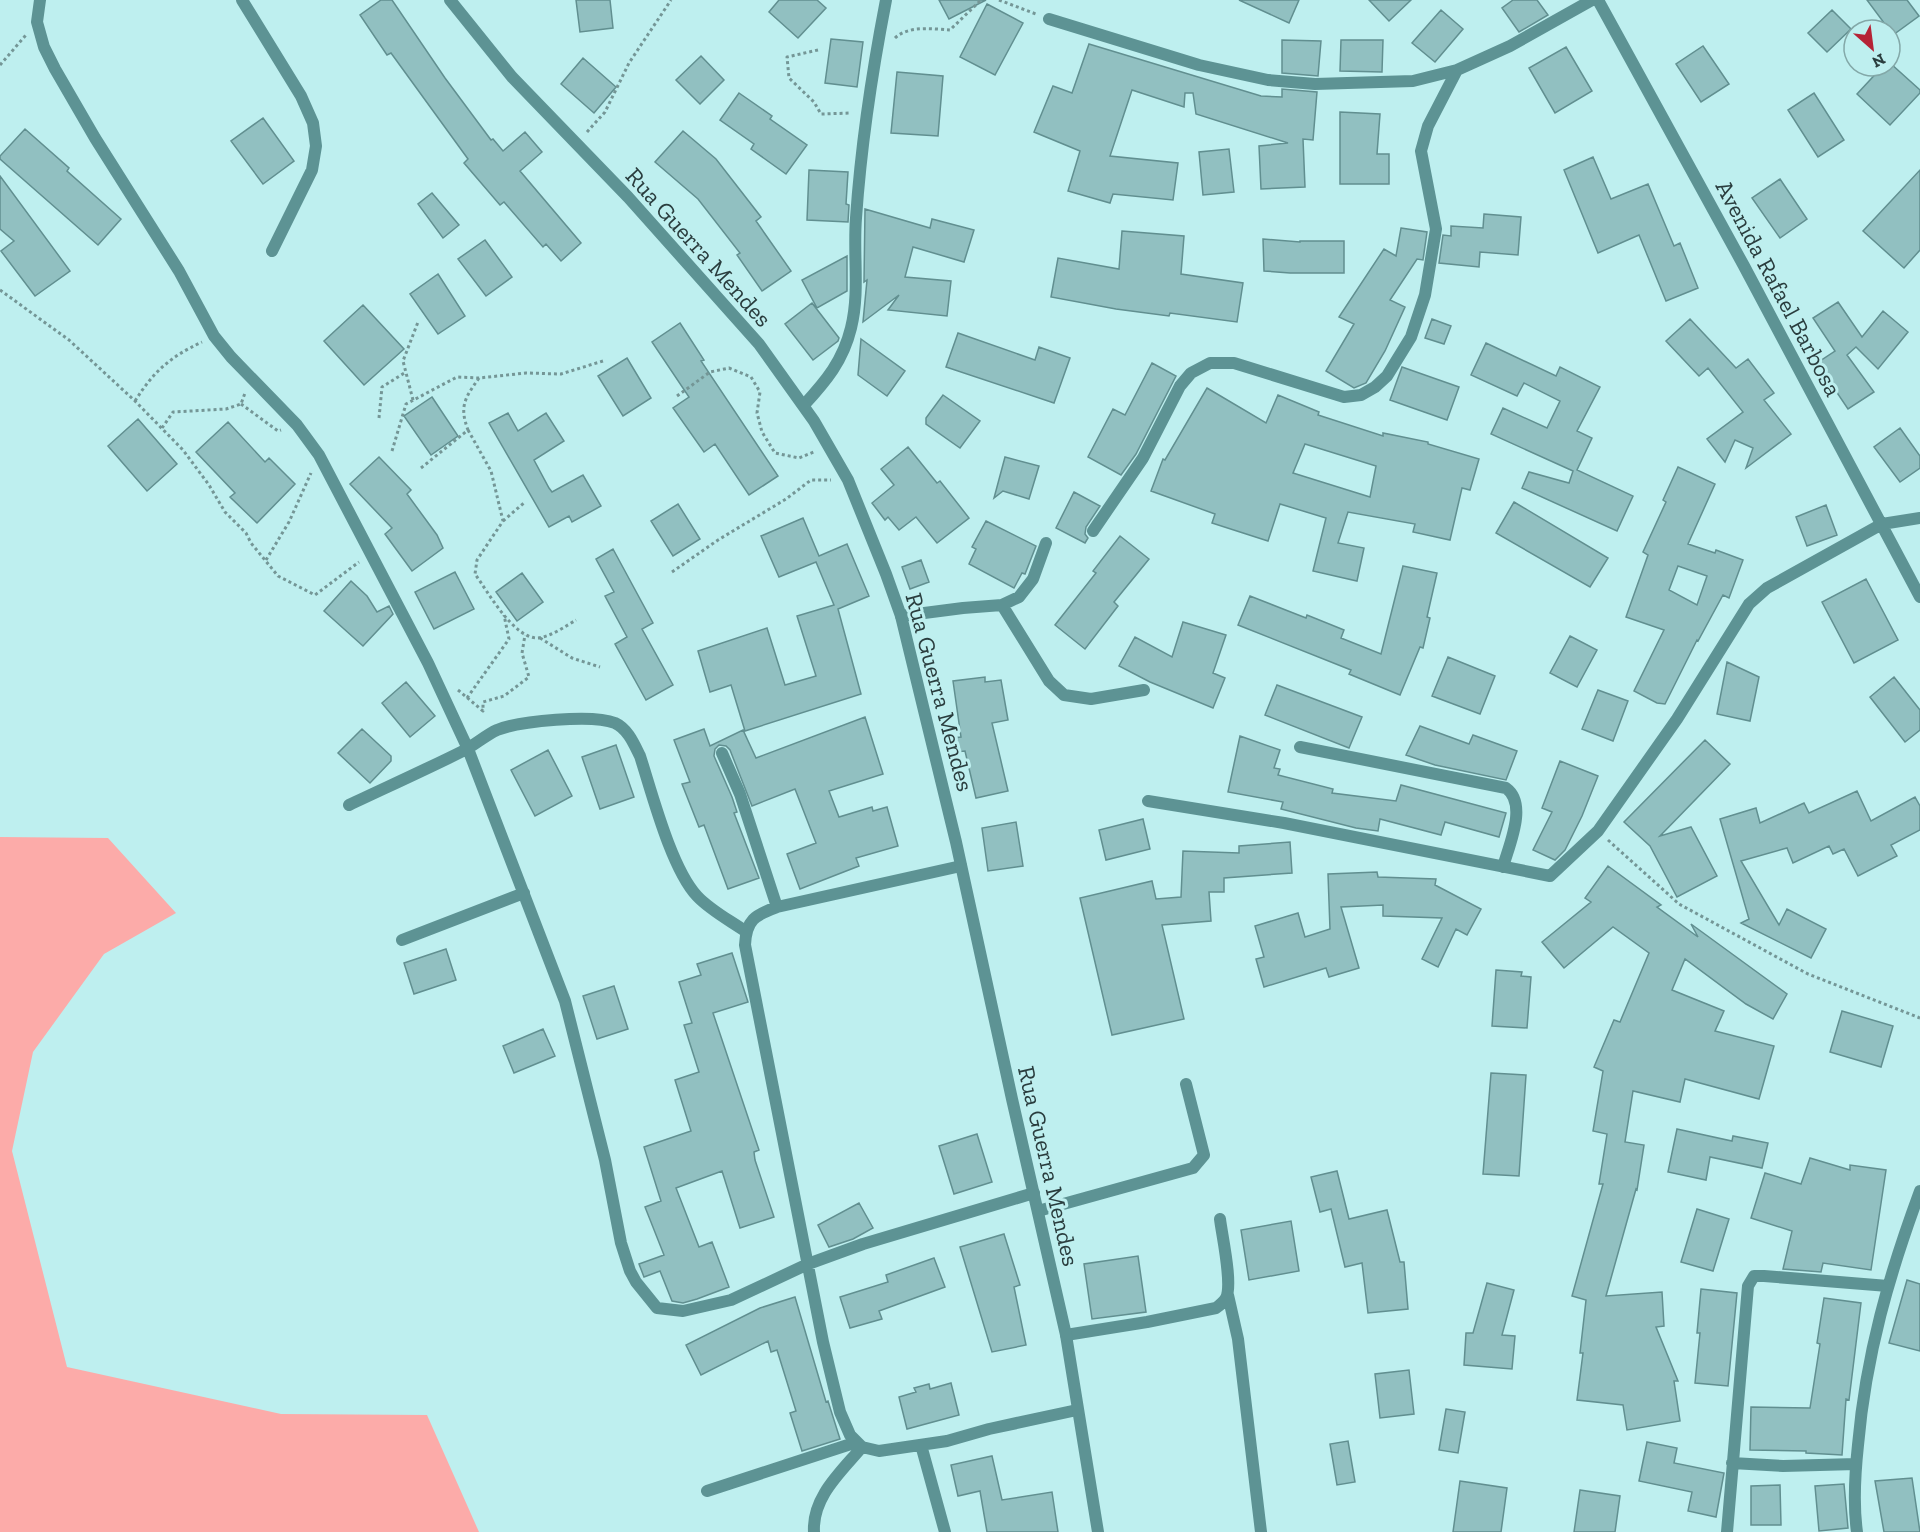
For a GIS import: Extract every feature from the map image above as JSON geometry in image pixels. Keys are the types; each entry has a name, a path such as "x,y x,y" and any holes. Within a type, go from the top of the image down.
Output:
{"street":[{"path":"40,0 38,22 44,47 95,138 180,271 214,336 231,357 297,424 319,454 428,663 468,749 565,1000 605,1160 621,1243 630,1271 644,1293 657,1308 683,1311 731,1300 808,1264 863,1244 1034,1194"},
{"path":"242,0 301,96 313,123 316,146 312,170 272,251"},
{"name":"Rua Guerra Mendes","path":"450,0 512,77 628,197 759,344 804,405 848,480 901,616 962,866 1066,1335 1098,1532"},
{"path":"804,405 831,376 851,328 856,296 854,233 857,195 886,0"},
{"path":"1049,19 1199,65 1268,80 1315,84 1413,81 1457,70 1510,46 1592,0"},
{"name":"Avenida Rafael Barbosa","path":"1598,0 1744,266 1920,597"},
{"path":"1094,531 1143,458 1180,386 1191,373 1210,363 1234,363 1344,397 1361,395 1375,387 1387,376 1411,337 1425,295 1436,229 1421,151 1428,126 1457,70"},
{"path":"1148,801 1296,825 1550,876 1598,831 1677,719 1749,604 1767,588 1882,525 1920,518"},
{"path":"901,616 1002,605 1019,597 1033,579 1046,543"},
{"path":"1002,605 1050,681 1064,695 1091,699 1144,690"},
{"path":"349,805 468,749 497,730 543,720 598,720 615,723 624,729 640,756 678,868 688,885 714,911 745,931"},
{"path":"1300,747 1506,788 1513,793 1518,810 1503,867"},
{"path":"722,753 740,794 777,908"},
{"path":"962,866 763,912 752,920 745,931 745,945 808,1264 840,1412 850,1435 859,1444 879,1451 947,1441 989,1429 1077,1410"},
{"path":"402,940 524,893"},
{"path":"1038,1211 1193,1168 1204,1155 1186,1084"},
{"path":"1857,1532 1855,1520 1856,1464 1862,1403 1877,1322 1899,1247 1920,1191"},
{"path":"1220,1220 1228,1271 1228,1295 1238,1339 1261,1532"},
{"path":"1727,1532 1748,1286 1752,1277 1764,1275 1887,1286"},
{"path":"1066,1335 1216,1308 1228,1295"},
{"path":"707,1491 859,1444"},
{"path":"814,1532 817,1509 824,1492 859,1444"},
{"path":"921,1445 945,1532"},
{"path":"1732,1462 1782,1466 1856,1464"}],"path":[{"path":"576,145 605,112 629,63 671,0"},
{"path":"876,56 900,33 924,28 950,30 981,0"},
{"path":"999,0 1049,19"},
{"path":"0,65 38,22"},
{"path":"818,50 787,57 789,78 814,102 821,114 868,112"},
{"path":"0,290 69,340 162,428 183,450 225,512 246,533 250,543 278,576 315,595 371,553"},
{"path":"412,400 403,361 418,322"},
{"path":"135,401 150,378 179,353 214,336"},
{"path":"392,451 405,404 457,377 479,378 526,373 561,374 603,361"},
{"path":"677,396 710,372 729,368 751,377 760,392 757,413 762,432 775,453 799,458 829,447"},
{"path":"379,418 382,387 406,372"},
{"path":"241,404 250,375"},
{"path":"479,378 463,402 464,419 491,471 503,521"},
{"path":"162,428 173,412 226,409 241,404"},
{"path":"241,404 278,431 297,424"},
{"path":"421,468 468,430"},
{"path":"266,560 289,522 319,454"},
{"path":"672,572 811,480 848,480"},
{"path":"525,502 503,521 477,560 475,574 504,615 525,635 540,638 572,658 600,667"},
{"path":"467,698 509,639 504,615"},
{"path":"540,638 576,620"},
{"path":"451,684 483,711 483,702 504,696 530,677 522,653 525,635"},
{"path":"1598,831 1679,904 1808,974 1920,1018"}],"shaded area":[{"path":"0,837 108,838 176,913 104,954 33,1052 12,1151 67,1367 281,1414 427,1415 479,1532 0,1532"}],"building":[{"path":"381,0 392,0 491,140 493,139 503,151 525,132 542,152 520,171 581,243 561,261 546,244 543,247 504,202 500,205 464,163 468,159 391,53 387,55 360,15"},
{"path":"576,0 610,0 613,28 580,32"},
{"path":"779,0 817,0 826,8 798,38 769,12"},
{"path":"939,0 986,0 949,19"},
{"path":"1239,0 1299,0 1289,23"},
{"path":"1369,0 1411,0 1389,21"},
{"path":"1513,0 1537,0 1548,15 1519,32 1502,8"},
{"path":"1867,0 1907,0 1919,16 1902,28 1902,18 1880,18"},
{"path":"987,4 1023,23 995,75 960,57"},
{"path":"1441,10 1463,29 1435,62 1412,43"},
{"path":"1832,10 1842,20 1842,38 1827,52 1808,33"},
{"path":"831,39 863,42 857,87 825,83"},
{"path":"1282,40 1321,41 1318,76 1282,73"},
{"path":"1341,40 1383,40 1382,72 1340,71"},
{"path":"1089,44 1261,96 1282,97 1282,89 1317,92 1313,140 1303,139 1305,187 1261,189 1259,146 1288,143 1196,114 1193,93 1185,93 1184,107 1132,90 1110,156 1178,163 1173,200 1113,194 1110,203 1068,191 1080,151 1034,132 1053,86 1072,93"},
{"path":"1703,46 1729,84 1701,102 1676,64"},
{"path":"1566,47 1592,91 1555,113 1529,68"},
{"path":"701,56 724,80 700,104 676,80"},
{"path":"583,58 616,87 594,113 561,84"},
{"path":"897,72 943,76 938,136 891,133"},
{"path":"1902,74 1920,90 1920,93 1890,125 1857,94 1872,78 1902,78"},
{"path":"739,93 772,116 770,119 807,145 786,174 751,149 754,144 720,120"},
{"path":"1814,93 1844,140 1818,157 1788,110"},
{"path":"1340,112 1380,114 1377,154 1389,154 1389,184 1340,184"},
{"path":"263,118 294,161 263,184 231,141"},
{"path":"25,129 69,168 67,171 121,219 98,245 0,159 0,156"},
{"path":"683,131 716,159 761,217 756,221 791,271 762,291 737,255 740,253 698,199 655,162"},
{"path":"1229,149 1234,192 1203,195 1199,152"},
{"path":"1593,157 1611,199 1648,184 1674,246 1680,243 1698,288 1666,301 1639,235 1598,253 1564,170"},
{"path":"809,170 848,172 846,204 849,205 848,222 807,220"},
{"path":"1920,170 1920,250 1904,268 1863,231"},
{"path":"0,176 70,271 35,296 1,251 14,241 0,229"},
{"path":"1780,179 1807,219 1780,238 1752,198"},
{"path":"432,193 459,225 443,238 418,204"},
{"path":"865,209 930,228 932,219 974,230 964,262 913,247 905,277 951,281 947,316 888,310 899,295 863,322 867,280 864,282"},
{"path":"1484,214 1521,217 1518,255 1480,252 1479,267 1439,263 1443,235 1451,236 1451,226 1483,228"},
{"path":"1401,228 1427,232 1423,260 1417,259 1390,300 1405,307 1385,351 1366,383 1354,388 1326,371 1354,324 1339,317 1384,249 1396,256"},
{"path":"1122,231 1184,236 1181,274 1243,283 1237,322 1116,309 1051,297 1058,258 1119,269"},
{"path":"1263,239 1300,242 1344,241 1344,273 1264,271"},
{"path":"485,240 512,277 486,296 458,259"},
{"path":"847,256 847,291 817,308 802,280"},
{"path":"438,274 465,316 438,334 410,294"},
{"path":"1838,302 1862,337 1883,311 1908,332 1878,369 1856,347 1847,355 1874,392 1848,409 1817,363 1835,351 1813,318"},
{"path":"812,303 839,338 813,360 785,324"},
{"path":"363,305 404,349 364,385 324,341"},
{"path":"1432,319 1451,326 1444,344 1425,338"},
{"path":"1690,319 1736,368 1748,359 1774,393 1764,400 1791,434 1746,468 1753,448 1735,440 1725,462 1707,439 1743,412 1708,368 1699,376 1666,341"},
{"path":"680,323 704,360 701,361 778,476 749,495 715,444 704,452 673,408 689,397 652,342"},
{"path":"958,333 1035,360 1039,347 1070,358 1054,403 946,367"},
{"path":"861,339 905,371 887,396 858,375"},
{"path":"1486,343 1556,376 1560,367 1600,387 1577,431 1592,438 1577,470 1633,496 1617,531 1522,488 1529,472 1569,483 1573,471 1491,434 1503,408 1547,428 1560,401 1524,383 1517,396 1471,375"},
{"path":"627,358 651,398 623,416 598,376"},
{"path":"1152,363 1176,376 1136,454 1121,475 1088,457 1113,409 1125,415"},
{"path":"1402,367 1459,387 1447,420 1390,400"},
{"path":"1207,388 1266,423 1278,395 1319,412 1318,415 1383,436 1383,433 1428,442 1428,444 1479,459 1470,490 1462,488 1450,540 1413,532 1415,524 1348,512 1338,543 1364,548 1357,581 1313,571 1326,518 1280,504 1268,541 1212,523 1215,514 1151,491 1163,459 1165,460","holes":["1305,444 1376,466 1370,497 1293,473"]},
{"path":"943,395 980,421 960,448 926,424 926,418"},
{"path":"432,397 458,436 431,455 404,416"},
{"path":"508,413 518,431 546,413 564,441 534,460 549,488 552,492 583,475 601,506 572,522 569,516 549,527 489,423"},
{"path":"138,419 177,464 147,491 108,446"},
{"path":"228,422 265,462 269,458 295,484 257,523 230,497 235,493 196,452"},
{"path":"1900,428 1920,456 1920,468 1900,482 1874,447"},
{"path":"908,447 937,483 940,481 969,518 937,543 916,517 899,530 888,517 885,520 872,503 894,485 881,469"},
{"path":"379,457 411,490 407,494 437,535 443,548 412,571 385,534 392,528 350,484"},
{"path":"1005,457 1039,466 1029,499 1003,491 994,498"},
{"path":"1678,467 1715,484 1688,544 1715,553 1716,550 1743,560 1729,598 1723,595 1697,640 1665,704 1657,703 1634,691 1664,630 1626,617 1648,555 1643,552 1666,502 1663,500","holes":["1678,566 1707,576 1697,605 1669,590"]},
{"path":"1074,492 1100,506 1086,527 1085,534 1088,538 1085,543 1056,528"},
{"path":"1514,502 1608,558 1590,587 1496,533"},
{"path":"678,504 700,539 673,556 651,521"},
{"path":"1826,505 1837,535 1807,546 1796,517"},
{"path":"803,518 819,556 847,544 869,596 838,609 861,694 745,731 731,685 710,692 698,651 767,628 785,685 816,676 797,616 834,605 816,562 779,577 761,536"},
{"path":"986,521 1036,546 1025,574 1022,573 1014,588 969,564 976,549 972,547"},
{"path":"1120,536 1149,559 1114,602 1118,606 1085,649 1055,625 1096,573 1093,571"},
{"path":"613,549 653,623 642,629 673,685 646,700 615,644 627,637 605,596 614,592 596,559"},
{"path":"921,560 929,582 910,589 902,567"},
{"path":"1403,566 1437,573 1423,648 1420,647 1400,695 1349,674 1351,670 1238,625 1250,596 1344,630 1341,638 1381,654"},
{"path":"455,572 474,609 434,629 415,592"},
{"path":"522,573 543,602 517,621 496,592"},
{"path":"1866,579 1898,640 1854,663 1822,602"},
{"path":"351,581 367,596 377,612 389,606 393,614 363,646 324,611"},
{"path":"1183,622 1226,635 1213,673 1225,678 1213,708 1150,682 1119,666 1135,637 1172,657"},
{"path":"1570,636 1597,650 1577,687 1550,673"},
{"path":"1448,657 1495,676 1480,714 1432,696"},
{"path":"1727,662 1759,677 1750,721 1717,714"},
{"path":"985,677 985,682 1001,680 1008,720 992,723 1008,791 976,798 965,751 955,752 953,738 961,737 953,681"},
{"path":"1894,677 1920,710 1920,730 1905,742 1870,697"},
{"path":"406,682 435,716 410,737 382,703"},
{"path":"1277,685 1362,717 1349,748 1265,715"},
{"path":"1598,690 1628,701 1613,741 1582,729"},
{"path":"865,717 883,774 829,791 839,817 872,807 873,811 887,807 898,846 856,858 859,866 800,889 787,854 816,843 795,789 752,806 730,750 726,746 719,745 715,749 714,756 732,797 737,812 734,813 759,878 728,889 704,825 699,827 682,784 690,782 674,740 704,729 710,746 743,730 756,758"},
{"path":"1420,726 1469,744 1473,735 1517,751 1506,780 1435,765 1406,755"},
{"path":"362,729 391,756 391,761 370,783 338,753"},
{"path":"1240,736 1280,750 1274,768 1280,769 1278,775 1333,789 1332,793 1396,801 1401,785 1506,813 1499,837 1445,822 1441,835 1380,819 1378,831 1356,828 1281,809 1283,802 1228,792"},
{"path":"1705,740 1730,764 1660,836 1691,827 1717,876 1677,897 1650,846 1624,822"},
{"path":"616,745 634,797 600,809 582,757"},
{"path":"548,750 572,796 535,816 511,770"},
{"path":"1560,761 1598,776 1565,850 1555,860 1533,850 1552,812 1542,808"},
{"path":"1857,791 1871,821 1915,797 1920,806 1920,830 1891,845 1897,856 1858,876 1844,849 1833,854 1829,846 1793,863 1787,848 1741,861 1779,925 1787,909 1826,929 1811,958 1741,923 1749,919 1720,819 1756,808 1760,823 1804,803 1809,813"},
{"path":"1143,819 1150,849 1106,860 1099,830"},
{"path":"1016,822 1023,866 988,871 982,828"},
{"path":"1290,842 1292,873 1224,878 1224,892 1209,892 1211,921 1162,925 1184,1019 1112,1035 1080,898 1152,881 1156,899 1181,897 1183,851 1239,853 1239,846"},
{"path":"1608,866 1661,905 1657,907 1698,937 1691,924 1787,994 1773,1019 1746,1004 1685,959 1672,990 1724,1011 1715,1031 1774,1046 1759,1099 1685,1079 1680,1102 1633,1091 1625,1142 1644,1145 1637,1190 1606,1296 1662,1292 1664,1326 1656,1327 1678,1381 1674,1381 1680,1421 1627,1430 1623,1405 1577,1400 1586,1300 1572,1296 1603,1184 1599,1184 1607,1134 1593,1131 1603,1071 1594,1067 1614,1020 1620,1022 1649,953 1613,927 1564,968 1542,942 1591,902 1585,898"},
{"path":"1377,872 1378,877 1436,879 1435,885 1481,909 1467,935 1456,929 1438,967 1422,959 1442,918 1383,916 1383,905 1341,907 1359,968 1329,977 1326,968 1264,987 1256,959 1264,957 1255,926 1298,913 1305,937 1330,929 1328,874"},
{"path":"446,949 456,980 414,994 404,963"},
{"path":"732,953 748,1002 713,1013 759,1150 754,1152 755,1160 774,1217 740,1228 722,1171 676,1188 699,1247 712,1242 729,1287 683,1303 672,1301 660,1271 644,1277 639,1264 664,1255 645,1207 661,1201 644,1147 691,1131 675,1080 699,1072 684,1025 692,1023 679,982 701,975 697,964"},
{"path":"1496,970 1522,972 1521,976 1531,977 1527,1028 1492,1026"},
{"path":"614,986 628,1029 597,1039 583,996"},
{"path":"1842,1011 1893,1026 1881,1067 1830,1052"},
{"path":"543,1029 555,1056 514,1073 503,1046"},
{"path":"1491,1073 1526,1075 1519,1176 1483,1174"},
{"path":"1677,1129 1732,1141 1733,1136 1768,1143 1762,1168 1710,1157 1706,1180 1668,1172"},
{"path":"977,1134 992,1182 954,1194 939,1146"},
{"path":"1810,1158 1850,1170 1850,1165 1886,1170 1871,1270 1823,1263 1821,1272 1783,1269 1792,1231 1751,1218 1765,1173 1801,1184"},
{"path":"1337,1171 1349,1219 1387,1210 1400,1262 1404,1262 1408,1309 1368,1313 1362,1263 1345,1267 1331,1209 1320,1212 1311,1177"},
{"path":"859,1203 873,1228 853,1239 829,1247 818,1225"},
{"path":"1697,1209 1729,1219 1713,1271 1681,1262"},
{"path":"1291,1221 1299,1271 1249,1280 1241,1230"},
{"path":"1004,1234 1020,1285 1014,1287 1026,1345 992,1352 960,1247"},
{"path":"1138,1256 1146,1312 1092,1319 1084,1264"},
{"path":"934,1258 945,1287 879,1311 882,1319 850,1328 840,1297 888,1282 886,1275"},
{"path":"1907,1280 1920,1284 1920,1351 1889,1343"},
{"path":"1487,1283 1514,1290 1502,1335 1515,1336 1512,1369 1464,1365 1466,1333 1473,1333"},
{"path":"1701,1289 1737,1293 1728,1386 1695,1383 1700,1333 1697,1333"},
{"path":"795,1297 826,1402 828,1401 840,1439 802,1451 790,1413 796,1411 777,1350 771,1352 768,1341 701,1375 686,1345 760,1308"},
{"path":"1824,1298 1861,1303 1849,1400 1846,1399 1842,1455 1806,1453 1806,1451 1750,1450 1751,1407 1810,1408 1820,1344 1817,1343"},
{"path":"1409,1370 1414,1414 1380,1418 1375,1374"},
{"path":"951,1383 959,1415 907,1429 899,1397 916,1392 914,1388 929,1384 930,1389"},
{"path":"1446,1409 1465,1412 1458,1453 1439,1450"},
{"path":"1348,1441 1355,1482 1337,1485 1330,1444"},
{"path":"1647,1442 1677,1448 1674,1463 1724,1473 1716,1517 1688,1511 1692,1492 1639,1481"},
{"path":"992,1456 1002,1500 1052,1492 1058,1532 987,1532 980,1491 958,1496 951,1465"},
{"path":"1912,1478 1920,1532 1884,1532 1875,1481"},
{"path":"1460,1481 1507,1488 1501,1532 1453,1532"},
{"path":"1844,1484 1848,1528 1819,1531 1815,1486"},
{"path":"1780,1485 1781,1525 1751,1525 1751,1486"},
{"path":"1580,1490 1620,1496 1615,1532 1574,1532"}]}
